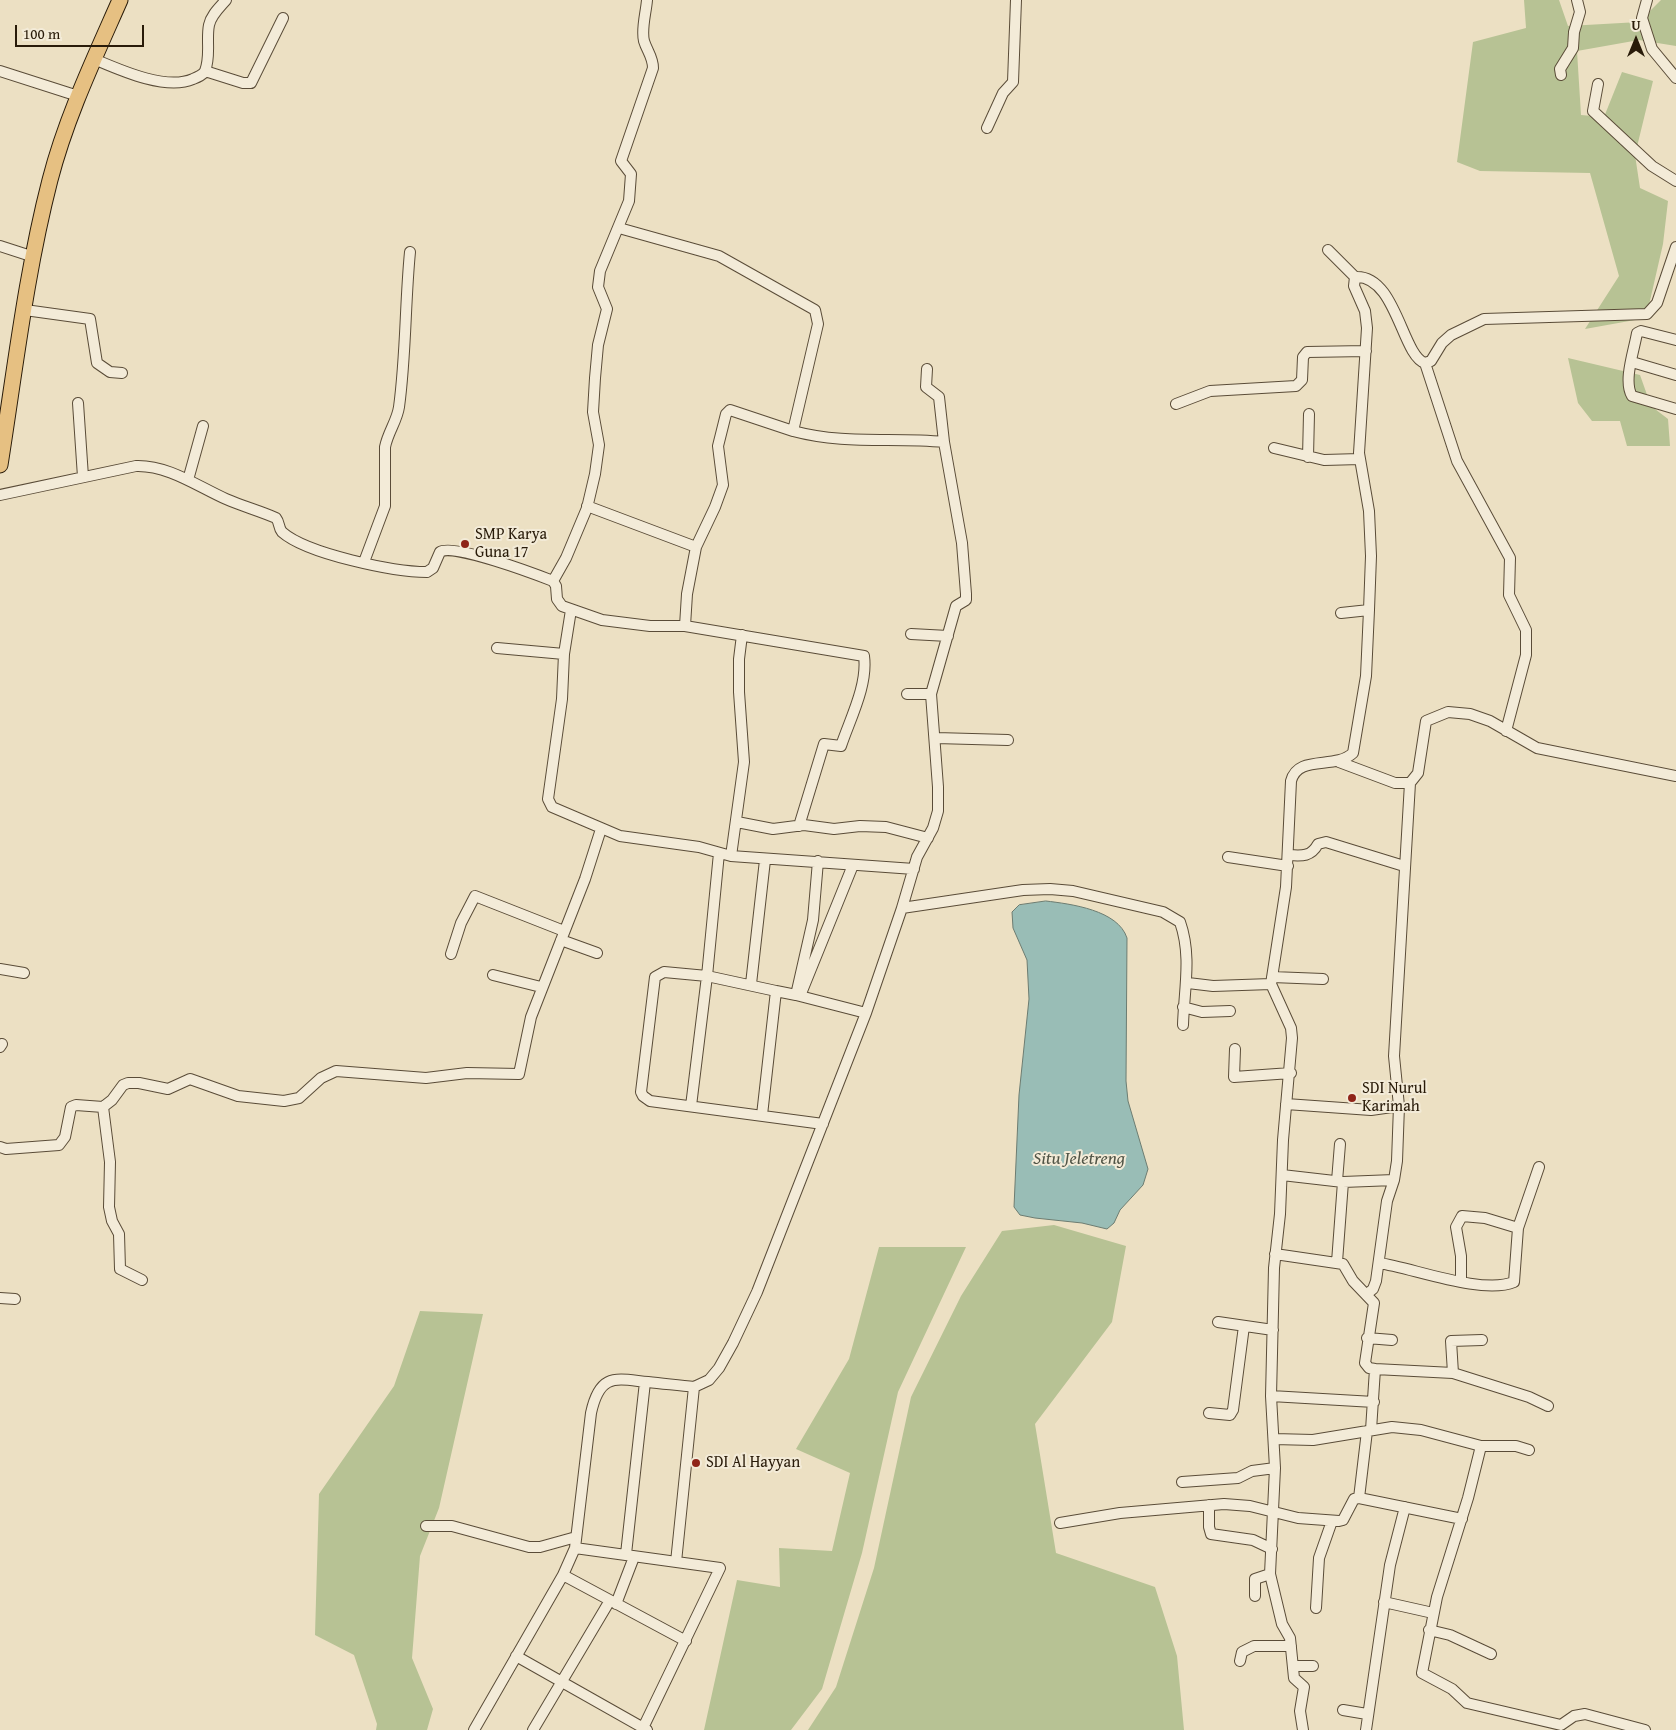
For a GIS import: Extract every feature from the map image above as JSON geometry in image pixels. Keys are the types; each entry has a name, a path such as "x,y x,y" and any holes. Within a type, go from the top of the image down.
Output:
{"main road":[{"path":"0,465 34,258 50,181 78,96 120,0"}],"street":[{"path":"94,58 126,72 170,82 186,82 198,77 205,71 209,51 209,24 212,16 226,0"},
{"path":"553,581 566,558 587,506 598,458 598,434 593,412 594,395 598,345 607,309 598,287 600,271 629,200 631,174 621,161 653,68 653,60 645,44 644,34 647,0"},
{"path":"987,128 1003,93 1013,82 1016,0"},
{"path":"1561,75 1560,69 1573,48 1574,32 1580,12 1577,0"},
{"path":"1647,0 1642,18 1652,49 1676,78"},
{"path":"205,71 243,83 251,83 282,18"},
{"path":"0,71 78,96"},
{"path":"1598,84 1593,111 1652,166 1676,181"},
{"path":"619,228 719,256 814,310 818,324 793,431"},
{"path":"0,246 34,258"},
{"path":"1425,363 1431,361 1442,343 1451,335 1484,318 1646,314 1657,303 1676,247"},
{"path":"1328,250 1355,277 1371,282 1386,296 1416,356 1425,363 1457,461 1510,558 1509,595 1526,630 1526,655 1506,731"},
{"path":"364,562 385,506 386,447 387,438 397,420 410,252"},
{"path":"1303,1730 1300,1712 1304,1688 1294,1678 1290,1638 1282,1624 1270,1574 1275,1468 1271,1396 1275,1254 1290,1073 1291,1028 1272,980 1286,887 1292,774 1301,766 1339,762 1349,757 1354,748 1366,676 1371,556 1369,511 1360,459 1366,351 1365,311 1354,286 1355,277"},
{"path":"25,310 90,319 97,363 102,369 122,373"},
{"path":"1676,340 1641,330 1637,333 1629,382 1629,391 1632,396 1676,410"},
{"path":"1176,404 1210,391 1296,386 1302,380 1302,357 1307,352 1366,351"},
{"path":"1632,362 1676,375"},
{"path":"474,1730 563,1575 575,1548 591,1413 597,1394 615,1379 694,1386 702,1384 712,1377 733,1344 757,1292 823,1124 866,1012 902,908 917,857 928,838 938,811 936,738 931,694 956,606 966,600 966,594 962,543 944,442 939,397 926,387 927,369"},
{"path":"78,403 83,477"},
{"path":"685,626 687,594 696,547 715,508 723,485 718,446 726,414 730,410 793,431 854,440 915,439 944,442"},
{"path":"1308,457 1309,414"},
{"path":"188,480 203,426"},
{"path":"1274,448 1308,457 1338,461 1360,459"},
{"path":"0,495 142,466 156,468 188,480 224,498 276,518 280,530 300,543 364,562 398,569 427,572 433,568 440,552 450,549 499,562 553,581 556,586 558,604 571,610 619,623 685,626 864,656 865,664 861,687 841,746 824,744 799,826"},
{"path":"587,506 696,547"},
{"path":"571,610 564,654 562,699 548,799 554,808 580,817 601,829 620,836 699,847 731,856 765,860 818,861 914,869"},
{"path":"1341,613 1370,610"},
{"path":"911,634 948,636"},
{"path":"731,856 744,762 739,692 739,659 742,635"},
{"path":"497,648 564,654"},
{"path":"908,694 931,694"},
{"path":"1367,1294 1373,1289 1376,1281 1387,1201 1398,1161 1399,1106 1394,1056 1404,866 1410,783 1418,773 1426,721 1448,712 1470,714 1490,721 1537,748 1676,776"},
{"path":"936,738 1008,740"},
{"path":"1339,762 1395,783 1410,783"},
{"path":"737,822 773,829 799,826 834,830 860,826 886,827 928,838"},
{"path":"0,1147 60,1145 65,1137 71,1107 76,1105 103,1107 112,1100 123,1085 132,1082 168,1089 190,1079 238,1096 284,1101 299,1098 321,1078 336,1072 426,1078 467,1073 516,1075 520,1071 531,1017 541,987 601,829"},
{"path":"1228,857 1288,861 1309,855 1314,852 1318,844 1326,842 1404,866"},
{"path":"691,1106 707,976 719,853"},
{"path":"751,984 765,860"},
{"path":"798,996 813,920 818,861"},
{"path":"798,996 853,865"},
{"path":"902,908 1037,888 1073,891 1162,912 1180,922 1184,933 1188,984 1183,1007 1182,1025"},
{"path":"450,954 460,923 475,896 597,953"},
{"path":"0,969 24,973"},
{"path":"823,1124 650,1101 643,1096 641,1092 653,982 658,974 664,972 707,976 751,984 866,1012"},
{"path":"493,975 541,987"},
{"path":"1188,984 1220,986 1272,980 1323,979"},
{"path":"762,1115 776,991"},
{"path":"1183,1007 1202,1012 1230,1011"},
{"path":"1235,1049 1234,1077 1290,1073"},
{"path":"1286,1104 1371,1110 1399,1106"},
{"path":"103,1107 110,1162 109,1207 112,1221 119,1234 120,1269 142,1280"},
{"path":"1337,1262 1340,1144"},
{"path":"1379,1263 1428,1276 1481,1284 1514,1282 1518,1228 1539,1167"},
{"path":"1282,1174 1340,1181 1394,1180"},
{"path":"1461,1281 1461,1256 1456,1227 1462,1216 1485,1218 1518,1228"},
{"path":"1275,1254 1342,1264 1353,1281 1367,1294 1374,1306 1367,1338 1365,1363 1369,1368 1453,1373 1529,1397 1548,1406"},
{"path":"0,1298 15,1299"},
{"path":"1218,1322 1273,1330"},
{"path":"1209,1413 1230,1415 1233,1410 1244,1326"},
{"path":"1367,1338 1392,1340"},
{"path":"1453,1373 1451,1342 1482,1340"},
{"path":"1359,1498 1374,1402 1375,1369"},
{"path":"533,1730 561,1682 613,1603 630,1556 645,1382"},
{"path":"676,1562 694,1386"},
{"path":"1271,1396 1374,1402"},
{"path":"1274,1439 1313,1440 1392,1428 1421,1430 1481,1446 1516,1446 1529,1450"},
{"path":"1481,1446 1462,1519 1448,1557 1433,1613 1422,1674 1452,1689 1466,1703 1559,1725 1567,1723 1574,1716 1585,1714 1645,1730"},
{"path":"1182,1482 1238,1478 1252,1471 1275,1468"},
{"path":"1060,1523 1120,1513 1236,1504 1332,1521 1342,1520 1352,1501 1359,1498 1462,1519"},
{"path":"1209,1505 1209,1527 1211,1534 1253,1540 1272,1549"},
{"path":"1366,1730 1390,1565 1405,1507"},
{"path":"1316,1608 1319,1558 1332,1521"},
{"path":"426,1526 452,1526 529,1547 540,1547 576,1537"},
{"path":"516,1656 644,1729 720,1568 575,1548"},
{"path":"1255,1596 1256,1579 1270,1574"},
{"path":"563,1575 686,1641"},
{"path":"1384,1602 1433,1613"},
{"path":"1429,1630 1450,1635 1491,1654"},
{"path":"1240,1662 1242,1652 1251,1646 1291,1646"},
{"path":"1293,1666 1313,1666"},
{"path":"1343,1710 1367,1714"}],"green space":[{"path":"1524,0 1559,0 1568,26 1639,22 1661,0 1676,0 1676,46 1639,40 1577,51 1581,115 1604,117 1622,72 1653,81 1635,155 1640,188 1668,201 1663,244 1646,318 1585,329 1619,276 1590,173 1480,171 1457,162 1473,42 1526,28"},
{"path":"1568,358 1640,375 1651,406 1668,419 1670,446 1627,446 1620,421 1592,421 1578,403"},
{"path":"1054,1225 1126,1246 1112,1322 1035,1424 1056,1553 1155,1587 1177,1656 1184,1730 808,1730 836,1687 874,1568 911,1397 961,1296 1002,1231"},
{"path":"879,1247 966,1247 898,1392 862,1553 822,1689 791,1730 704,1730 737,1580 780,1587 779,1548 832,1551 850,1473 796,1449 849,1359"},
{"path":"420,1311 483,1314 439,1508 420,1556 412,1658 433,1709 427,1730 376,1730 377,1724 354,1655 315,1635 319,1494 394,1386"}],"water":[{"name":"Situ Jeletreng","path":"1046,901 1068,904 1104,915 1122,928 1127,938 1126,1081 1128,1101 1148,1169 1143,1185 1120,1210 1114,1223 1107,1229 1082,1223 1020,1215 1014,1207 1019,1095 1029,999 1027,960 1013,928 1012,912 1019,905"}],"place":[{"name":"SMP Karya Guna 17","path":"465,544"},
{"name":"SDI Nurul Karimah","path":"1352,1098"},
{"name":"SDI Al Hayyan","path":"696,1463"}]}
